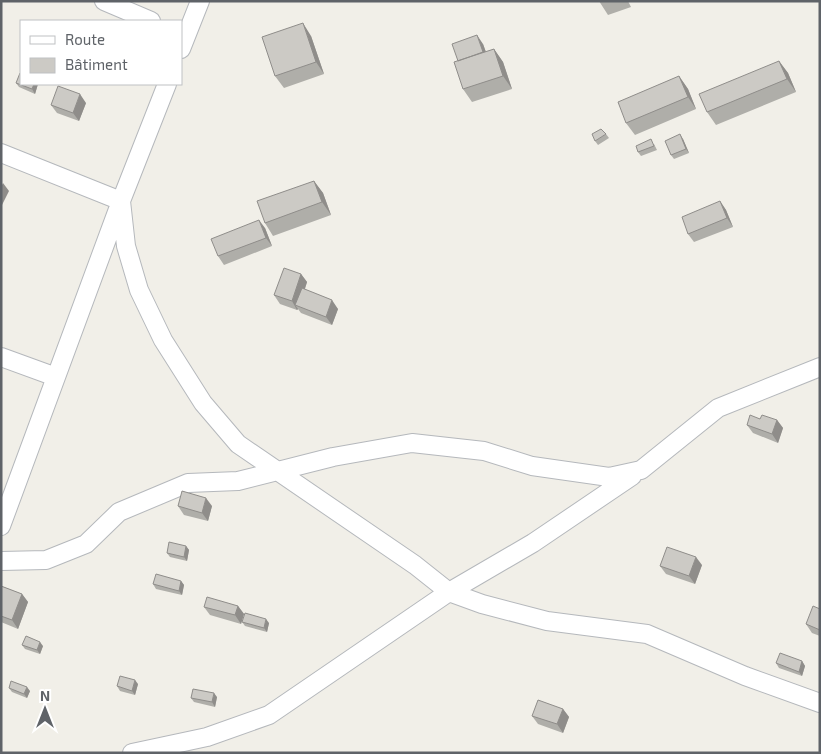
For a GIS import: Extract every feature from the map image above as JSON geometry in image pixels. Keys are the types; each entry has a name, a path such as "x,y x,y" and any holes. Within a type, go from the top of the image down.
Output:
{"street":[{"path":"104,1 149,20"},
{"path":"183,40 200,1"},
{"path":"1,526 121,201 168,85"},
{"path":"1,153 121,201"},
{"path":"121,201 126,246 139,290 163,340 203,403 238,444 415,565 449,592 482,604 547,621 647,634 745,676 820,703"},
{"path":"1,357 56,378"},
{"path":"132,753 207,737 269,715 449,592 533,543 641,470 718,408 820,367"},
{"path":"1,561 46,560 86,544 120,512 188,483 238,481 333,457 412,443 484,451 532,466 609,477 641,470"}],"building":[{"path":"303,23 316,62 275,76 262,37"},
{"path":"477,35 483,52 458,61 452,44"},
{"path":"494,49 503,76 463,89 454,62"},
{"path":"779,61 787,79 707,112 699,94"},
{"path":"20,73 20,84 16,83"},
{"path":"679,76 688,97 626,123 618,102"},
{"path":"21,85 34,85 32,89"},
{"path":"58,86 80,94 73,113 51,105"},
{"path":"601,129 606,134 595,141 592,134"},
{"path":"680,134 686,149 671,155 665,141"},
{"path":"651,139 654,146 638,152 636,146"},
{"path":"314,181 322,202 265,223 257,201"},
{"path":"720,201 727,218 688,234 682,217"},
{"path":"259,220 266,238 218,256 211,239"},
{"path":"284,268 301,274 292,301 274,295"},
{"path":"302,288 332,300 326,317 295,305"},
{"path":"750,415 760,419 762,415 777,420 772,434 747,425"},
{"path":"182,491 206,498 202,513 178,506"},
{"path":"169,542 186,546 184,557 167,553"},
{"path":"667,547 696,557 689,576 660,566"},
{"path":"156,574 181,581 179,591 153,584"},
{"path":"1,586 22,594 12,620 1,616"},
{"path":"207,597 238,606 235,615 204,607"},
{"path":"813,606 820,609 820,630 806,624"},
{"path":"245,613 266,619 264,628 242,622"},
{"path":"26,636 40,642 37,650 22,645"},
{"path":"780,653 802,661 799,672 776,663"},
{"path":"120,676 135,680 132,691 117,686"},
{"path":"11,681 27,687 24,694 9,688"},
{"path":"193,689 214,693 212,702 191,698"},
{"path":"538,700 563,709 557,724 532,716"}]}
